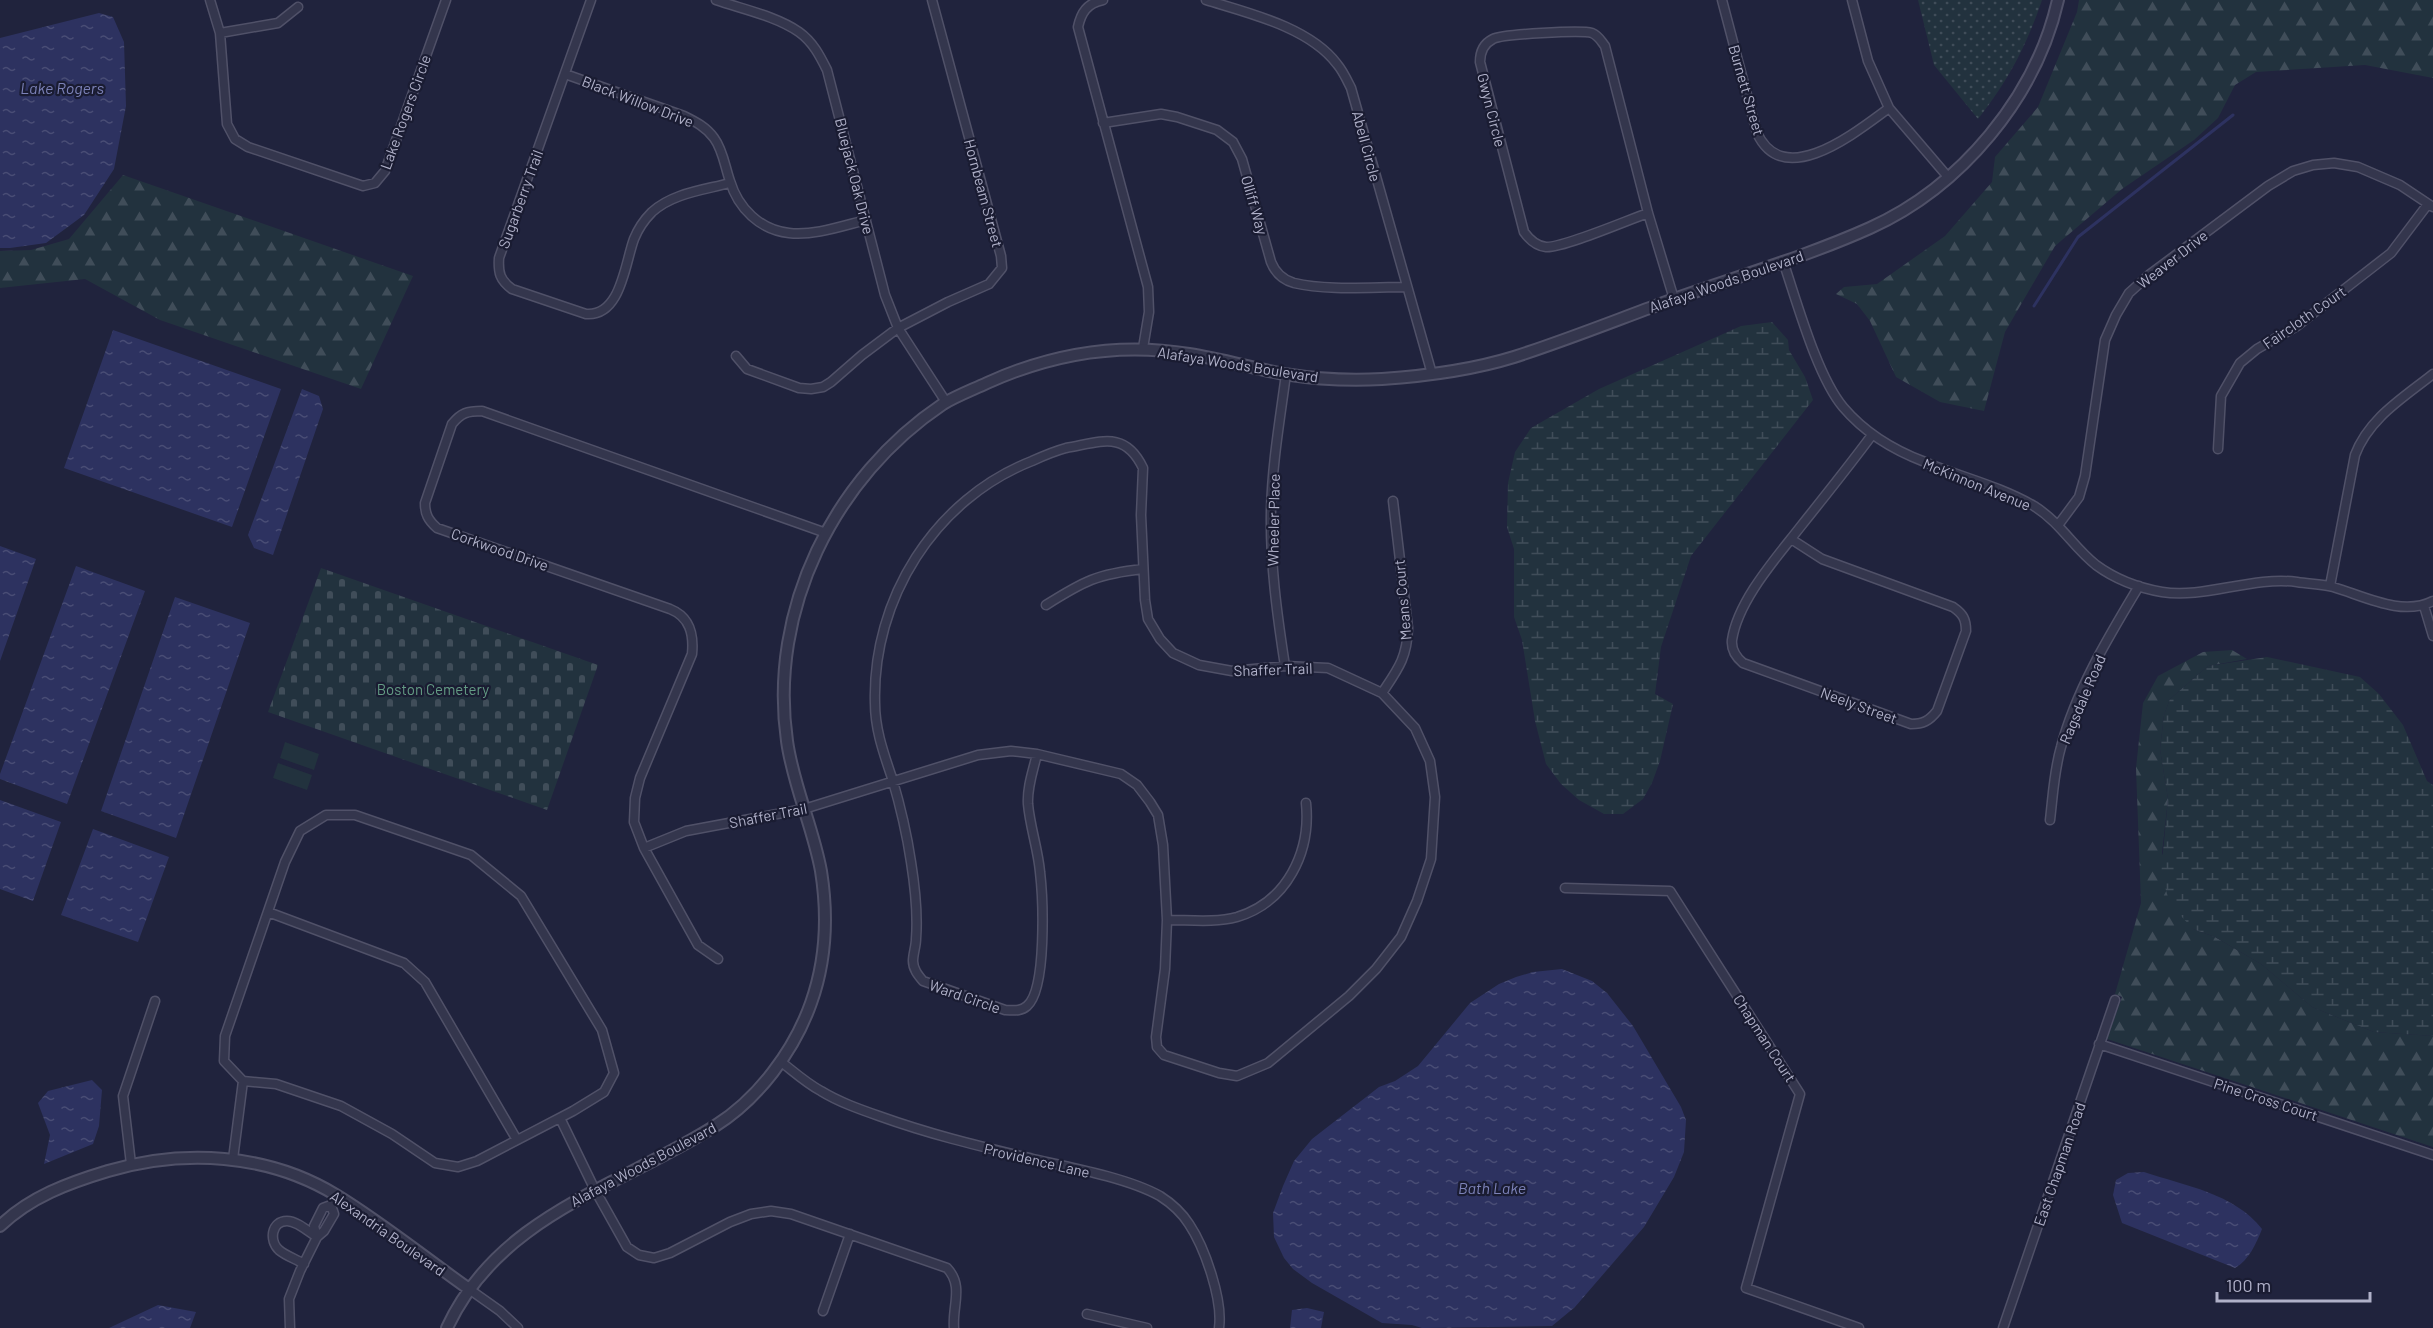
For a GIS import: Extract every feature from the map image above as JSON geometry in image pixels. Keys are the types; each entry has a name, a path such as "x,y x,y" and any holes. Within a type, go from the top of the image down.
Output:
{"street":[{"name":"Lake Rogers Circle","path":"210,0 220,33 226,124 235,139 248,147 363,186 375,183 385,171 446,0"},
{"name":"Sugarberry Trail","path":"591,0 499,258 498,269 502,281 512,289 586,314 597,315 615,298 635,237 651,213 674,198 730,183"},
{"name":"Bluejack Oak Drive","path":"716,0 777,21 799,32 817,50 827,70 885,295 898,328 946,402"},
{"name":"Hornbeam Street","path":"898,328 989,284 1002,267 932,0"},
{"path":"1103,0 1086,8 1078,27 1148,287 1149,312 1143,348"},
{"name":"Abell Circle","path":"1206,0 1300,33 1321,47 1338,64 1351,88 1431,374"},
{"name":"Burnett Street","path":"1722,0 1757,133 1763,145 1772,153 1794,159 1808,156 1857,132 1889,108"},
{"path":"1852,0 1868,61 1889,108 1948,177"},
{"name":"Alafaya Woods Boulevard","path":"447,1328 469,1289 500,1256 541,1221 718,1125 760,1087 797,1036 810,1008 823,956 825,920 820,868 787,744 785,677 796,606 804,578 826,533 871,467 897,441 946,402 1025,366 1054,358 1087,352 1143,348 1190,354 1286,374 1333,379 1379,379 1431,374 1514,357 1783,261 1872,227 1923,196 1975,152 1999,124 2024,86 2041,51 2058,0"},
{"path":"220,33 278,23 298,8"},
{"name":"Gwyn Circle","path":"1648,213 1556,246 1538,245 1530,240 1524,232 1480,62 1480,53 1484,45 1499,36 1584,32 1599,37 1605,46 1648,213 1674,299"},
{"name":"Black Willow Drive","path":"565,74 684,116 703,125 716,140 737,201 747,212 771,229 789,233 809,233 866,220"},
{"name":"Olliff Way","path":"1103,123 1161,114 1217,130 1233,142 1242,159 1271,262 1274,270 1283,278 1294,283 1344,288 1406,287"},
{"name":"Weaver Drive","path":"2059,524 2079,497 2085,476 2105,340 2129,293 2149,275 2268,186 2293,171 2313,165 2334,163 2358,167 2392,181 2431,205"},
{"name":"Faircloth Court","path":"2218,449 2221,396 2240,363 2257,349 2297,326 2391,253 2431,205"},
{"name":"McKinnon Avenue","path":"1783,261 1818,361 1831,387 1842,406 1872,435 1897,451 2006,492 2033,506 2059,524 2095,564 2115,577 2164,592 2189,592 2252,582 2289,581 2330,586 2392,605 2411,608 2424,606"},
{"path":"735,356 747,369 799,388 811,389 831,382 862,354 898,328"},
{"name":"Wheeler Place","path":"1285,666 1273,586 1271,511 1273,475 1286,374"},
{"path":"2330,586 2355,455 2361,441 2381,416 2433,374"},
{"name":"Corkwood Drive","path":"718,959 698,945 644,848 634,822 635,798 640,778 692,654 694,638 689,625 681,613 437,528 430,522 425,512 426,502 452,424 459,415 469,411 482,411 826,533"},
{"name":"Neely Street","path":"1791,538 1822,559 1953,607 1961,612 1966,621 1966,631 1937,711 1931,720 1921,724 1911,724 1743,663 1737,658 1732,648 1732,639 1754,587 1791,538 1872,435"},
{"name":"Shaffer Trail","path":"644,848 686,831 804,810 978,755 1011,751 1038,754 1121,774 1137,785 1158,815 1163,845 1167,920 1165,969 1156,1036 1157,1047 1164,1055 1237,1076 1268,1063 1349,996 1376,969 1401,937 1418,901 1431,859 1435,797 1430,760 1415,728 1382,693 1328,668 1285,666 1232,671 1199,665 1173,653 1160,639 1148,619 1143,569 1143,468 1136,454 1124,443 1110,440 1061,450 1012,469 972,495 941,522 916,556 897,591 882,633 875,704 879,741 893,781"},
{"name":"Means Court","path":"1382,693 1403,661 1407,646 1408,628 1393,501"},
{"path":"1046,605 1084,581 1112,572 1143,569"},
{"name":"Ragsdale Road","path":"2050,820 2054,778 2061,746 2073,713 2091,671 2139,586"},
{"path":"2433,601 2424,606 2433,636"},
{"name":"Ward Circle","path":"893,781 911,860 916,938 913,963 916,974 923,981 1005,1010 1019,1011 1028,1006 1036,993 1043,936 1040,872 1028,804 1029,785 1038,754"},
{"path":"1167,920 1218,920 1237,917 1256,910 1275,895 1294,870 1305,846 1308,824 1306,803"},
{"path":"326,815 355,815 471,855 521,896 602,1030 615,1073 604,1092 560,1118 477,1161 458,1167 435,1163 392,1134 341,1106 276,1084 243,1081 224,1061 225,1036 268,912 285,862 300,831 326,815"},
{"name":"Chapman Court","path":"1565,888 1670,891 1800,1094 1746,1288 1859,1328"},
{"path":"268,912 404,963 425,982 517,1140"},
{"name":"East Chapman Road","path":"2003,1328 2115,1000"},
{"path":"131,1164 123,1096 155,1001"},
{"name":"Pine Cross Court","path":"2099,1044 2433,1155"},
{"name":"Providence Lane","path":"780,1061 819,1091 916,1130 945,1139 1071,1167 1158,1196 1176,1208 1190,1225 1217,1295 1219,1328"},
{"path":"233,1159 243,1081"},
{"path":"560,1118 595,1190 627,1247 639,1255 654,1258 670,1253 730,1222 752,1214 771,1211 791,1214 947,1268 954,1275 958,1287 954,1328"},
{"name":"Alexandria Boulevard","path":"0,1226 25,1205 43,1196 80,1180 131,1164 177,1157 233,1159 285,1172 333,1200 469,1289"},
{"path":"290,1328 289,1299 317,1237 314,1226 323,1208 333,1200"},
{"path":"304,1263 277,1248 272,1239 274,1228 278,1223 286,1221 317,1237"},
{"path":"823,1311 850,1234"},
{"path":"469,1289 500,1311 518,1328"},
{"path":"1087,1314 1147,1328"}],"green space":[{"path":"1918,0 2042,0 2016,62 1978,119 1934,65"},
{"path":"2079,0 2433,0 2433,78 2365,65 2256,72 2235,85 2218,118 2194,140 2122,189 2055,246 2005,332 1984,411 1940,402 1896,377 1870,321 1857,304 1836,294 1844,287 1877,284 1945,236 1992,182 1995,157 2038,107 2077,12"},
{"path":"123,175 413,276 361,389 160,320 85,279 0,288 0,251 31,250 69,239"},
{"path":"1772,322 1788,340 1789,350 1805,377 1813,400 1691,556 1661,647 1655,694 1673,704 1660,761 1643,799 1623,814 1604,814 1579,800 1561,784 1546,764 1535,721 1522,640 1514,617 1514,549 1507,527 1508,483 1515,452 1531,428 1599,389 1741,326"},
{"name":"Boston Cemetery","path":"321,568 598,665 547,810 268,712"},
{"path":"2232,650 2247,659 2208,666 2170,699 2164,715 2160,749 2168,799 2162,853 2193,929 2215,937 2261,964 2312,1007 2374,1032 2433,1036 2433,1147 2107,1039 2122,997 2115,994 2141,903 2136,768 2143,703 2158,676 2203,652"},
{"path":"2267,657 2360,677 2379,694 2403,725 2427,781 2433,785 2433,1036 2374,1032 2312,1007 2261,964 2215,937 2193,929 2170,904 2161,873 2168,799 2160,749 2164,715 2170,699 2208,666"},
{"path":"285,742 319,754 314,770 280,758"},
{"path":"278,763 312,775 307,790 273,778"}],"water":[{"name":"Lake Rogers","path":"99,13 113,17 124,42 126,106 114,169 84,215 46,243 0,248 0,38"},
{"path":"113,330 281,389 232,527 64,468"},
{"path":"302,389 319,396 323,409 273,555 254,548 248,535"},
{"path":"0,546 36,559 0,661"},
{"path":"76,566 145,591 67,804 0,779 0,774"},
{"path":"175,597 250,623 176,838 101,811"},
{"path":"0,800 61,822 33,901 0,889"},
{"path":"93,829 169,857 138,942 61,915"},
{"name":"Bath Lake","path":"1562,969 1592,981 1607,993 1633,1026 1681,1107 1686,1120 1684,1152 1674,1177 1644,1227 1575,1307 1552,1326 1422,1328 1382,1323 1312,1283 1293,1269 1284,1258 1274,1237 1273,1213 1294,1161 1312,1139 1379,1087 1395,1081 1418,1066 1470,1003 1499,984 1516,977 1533,972"},
{"path":"92,1080 102,1090 99,1126 93,1144 44,1164 50,1135 38,1103 48,1091"},
{"path":"2144,1172 2208,1192 2238,1207 2251,1217 2262,1229 2255,1246 2244,1261 2235,1268 2122,1223 2113,1195 2116,1180 2128,1173"},
{"path":"158,1305 196,1312 190,1328 109,1328"},
{"path":"1307,1308 1324,1312 1321,1328 1290,1328 1292,1310"}],"waterway":[{"path":"2034,306 2078,237 2233,115"}]}
